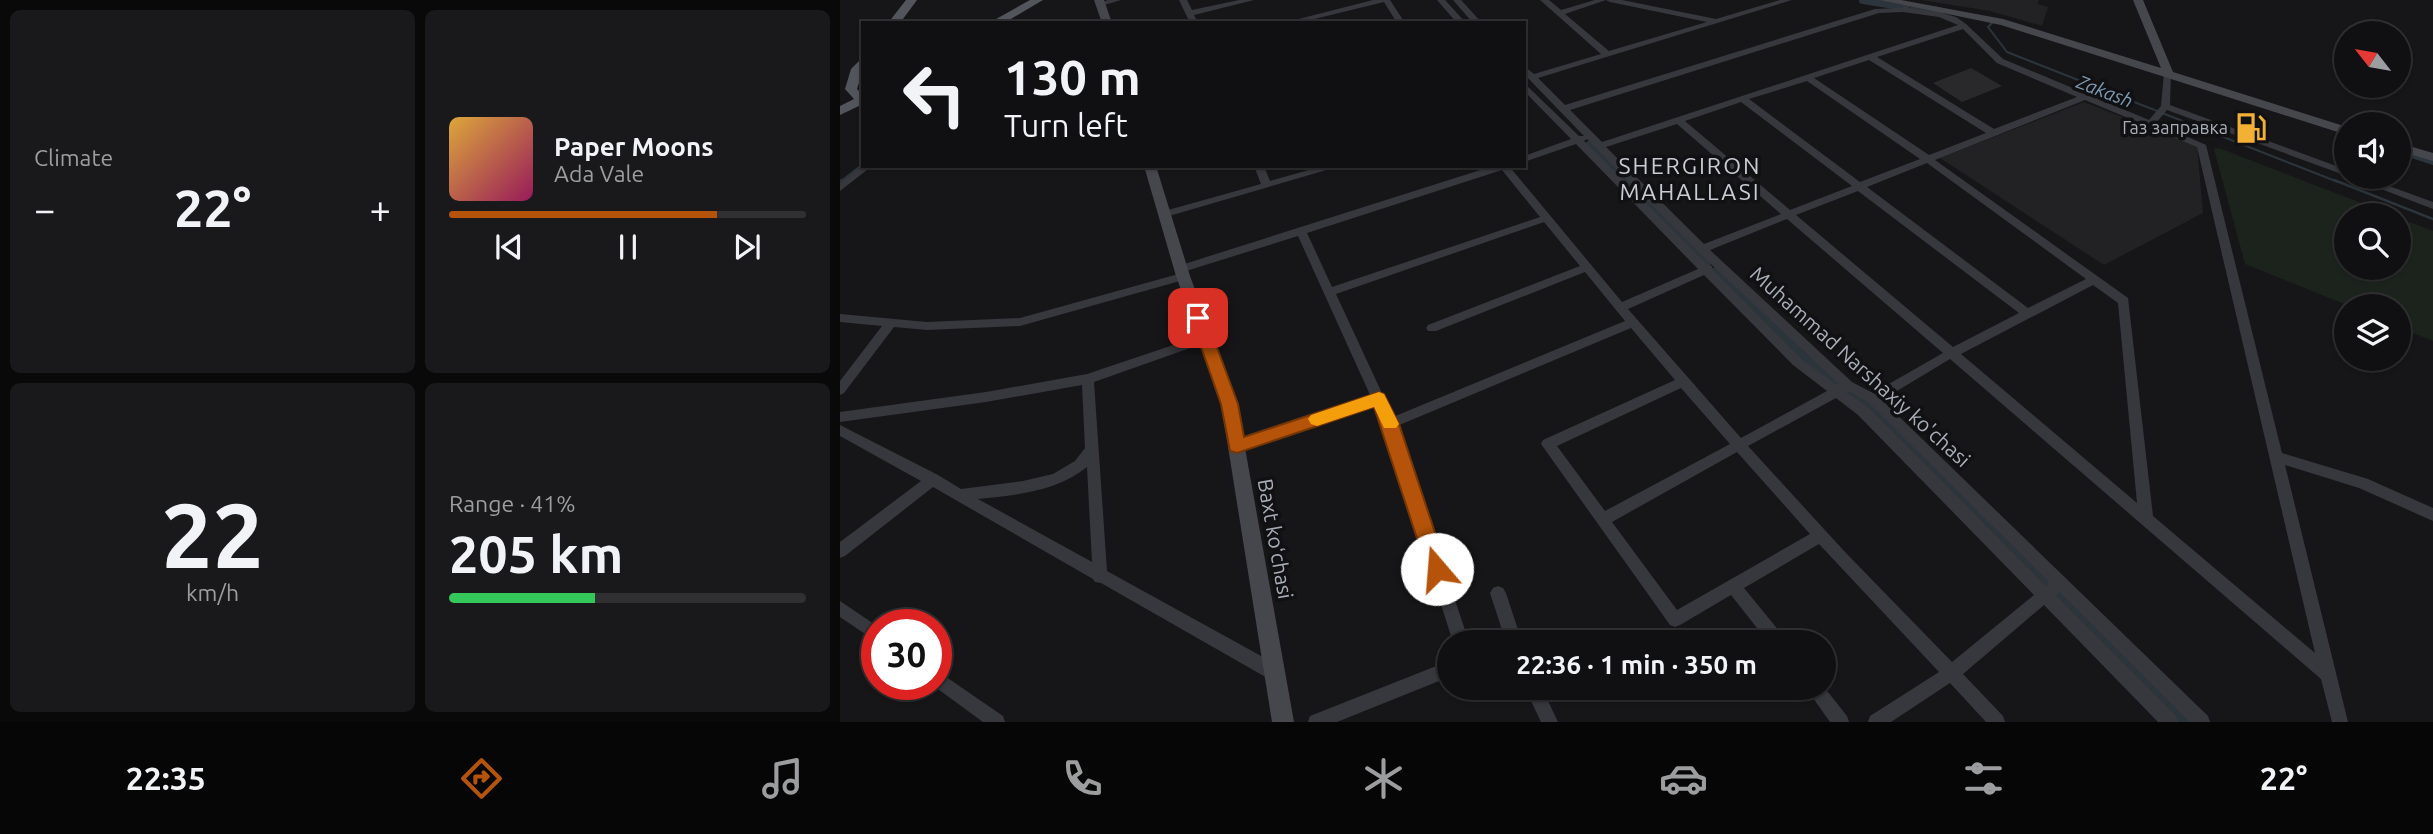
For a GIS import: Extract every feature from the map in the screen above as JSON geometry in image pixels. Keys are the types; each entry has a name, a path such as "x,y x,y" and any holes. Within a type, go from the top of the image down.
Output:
{"main road":[{"path":"896,21 912,0"},
{"path":"907,21 923,0"},
{"path":"999,21 1038,0"},
{"path":"1012,21 1050,0"},
{"path":"840,86 860,65"},
{"path":"860,65 851,89 861,96"},
{"path":"840,103 861,96"},
{"path":"840,111 861,96"}],"street":[{"path":"1106,21 1100,2 1117,0"},
{"path":"1184,0 1193,21"},
{"path":"1190,13 1250,0"},
{"path":"1296,21 1385,0 1400,21"},
{"path":"1441,0 1460,21"},
{"path":"1457,0 1476,21"},
{"path":"1544,0 1608,55"},
{"path":"1560,13 1603,0"},
{"path":"1610,0 1718,22"},
{"path":"1788,0 1527,77 1704,271 1797,362 1843,388 2170,722"},
{"path":"1885,0 1950,19 1964,26 1984,50 2000,61 2084,97 2152,122 2201,145 2340,722"},
{"path":"2138,0 2168,76 2164,108 2152,122"},
{"path":"1563,109 1878,11 1906,7 2003,22 2334,127"},
{"path":"1599,146 1964,26"},
{"path":"1870,57 1992,132"},
{"name":"Muhammad Narshaxiy ko'chasi","path":"1527,77 1563,109 1583,138 1599,146 1843,388 1874,399 2202,722"},
{"path":"1807,77 1926,158 2124,301 2146,520"},
{"path":"1702,249 2084,97"},
{"path":"1743,99 2028,314"},
{"path":"2164,108 2334,168"},
{"path":"1678,120 2328,674"},
{"path":"1526,158 1583,138"},
{"path":"2411,151 2433,157"},
{"path":"840,188 865,168"},
{"name":"Baxt koʻchasi","path":"1151,168 1183,273 1229,404 1283,722"},
{"path":"1260,168 1267,185"},
{"path":"1165,214 1328,168"},
{"path":"840,318 927,326 1020,322 1183,273 1498,168"},
{"path":"1506,168 1586,268 1739,446 1820,536 1953,672 1997,722"},
{"path":"2388,189 2433,206"},
{"path":"1329,292 1546,218"},
{"path":"1302,233 1390,424 1457,630"},
{"path":"1622,307 1718,264"},
{"path":"1433,328 1586,268"},
{"path":"1874,399 1950,354 2095,279"},
{"path":"1390,424 1633,322"},
{"path":"840,390 890,324"},
{"path":"840,417 986,397 1088,379 1206,338"},
{"path":"1088,379 1100,577"},
{"path":"1684,381 1548,444 1675,620 1820,536"},
{"path":"1604,519 1843,388"},
{"path":"1237,446 1379,398"},
{"path":"840,430 933,479 1100,577 1275,673"},
{"path":"960,495 1047,482 1065,476 1080,465 1093,447"},
{"path":"2277,457 2362,482 2433,515"},
{"path":"840,551 933,479"},
{"path":"1876,722 1953,672 2061,582"},
{"path":"1733,586 1768,630"},
{"path":"1498,593 1510,630"},
{"path":"840,608 861,623"},
{"path":"1316,722 1437,674"},
{"path":"952,692 984,719"},
{"path":"1539,700 1550,722"},
{"path":"1824,700 1841,722"}],"shaded area":[{"path":"1921,0 2039,0 2037,4 2048,7 2042,26 1990,11"},
{"path":"2084,102 2197,146 2203,213 2104,265 1940,158"},
{"path":"2219,148 2361,203 2334,203 2334,280 2411,280 2411,223 2433,231 2433,341 2411,332 2411,294 2334,294 2334,300 2245,264 2214,149"}],"building":[{"path":"1971,68 2002,86 1962,102 1933,83"}],"waterway":[{"path":"1863,0 1900,6"},
{"path":"1914,8 1939,11"},
{"name":"Zakash","path":"1992,23 1988,27 2007,52 2334,180"},
{"path":"1589,145 1624,180"},
{"path":"2412,154 2433,161"},
{"name":"Zakash","path":"840,182 861,166"},
{"path":"1624,180 1706,263"},
{"name":"Zakash","path":"2357,189 2433,219"},
{"path":"1716,272 1805,359 1884,417"},
{"path":"1884,417 2032,570 2186,722"}],"slow traffic":[{"path":"1317,419 1379,398 1390,424"}],"place":[{"name":"Газ заправка","path":"2251,128"}],"district":[{"name":"SHERGIRON MAHALLASI","path":"1690,179"}],"route":[{"path":"1198,318 1229,404 1237,446 1379,398 1437,569"}]}
